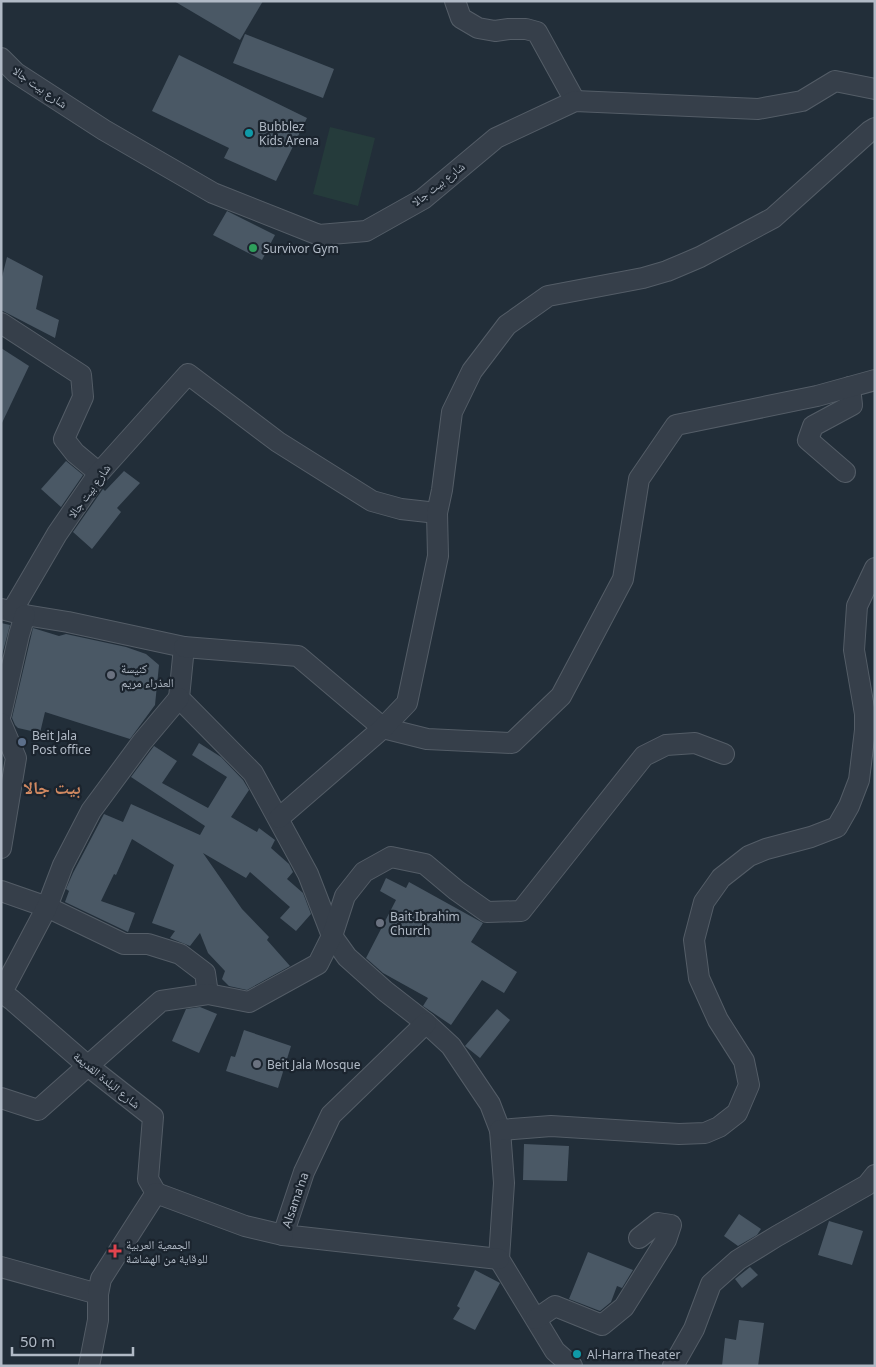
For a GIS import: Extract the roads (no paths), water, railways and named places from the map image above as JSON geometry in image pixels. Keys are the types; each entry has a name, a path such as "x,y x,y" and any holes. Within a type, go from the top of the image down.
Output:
{"street":[{"path":"455,1 461,18 478,28 495,31 526,29 537,32 575,101"},
{"name":"شارع بيت جالا","path":"1,58 16,73 104,130 213,193 319,236 366,231 423,199 496,138 575,101 758,109 802,101 835,81 875,89"},
{"path":"279,818 383,728 407,704 438,556 437,513 442,490 452,412 472,371 507,325 548,296 667,272 700,257 772,218 875,128"},
{"path":"1,324 81,375 83,396 64,439 75,454 99,473"},
{"name":"شارع بيت جالا","path":"1,714 14,655 13,612 57,534 99,473 188,374 278,442 372,501 401,509 437,513"},
{"path":"13,612 184,647 298,656 383,728 427,739 512,744 561,696 623,579 639,479 676,425 817,396 875,380"},
{"path":"845,472 808,440 813,426 852,405 850,387"},
{"path":"500,1130 551,1126 679,1134 705,1133 719,1127 737,1113 748,1085 744,1061 718,1020 698,978 694,940 704,902 721,878 749,856 766,848 837,827 849,806 859,780 865,730 865,714 854,650 857,606 875,568"},
{"path":"2,992 47,907 62,865 91,811 142,742 179,698 184,647"},
{"path":"179,698 253,772 308,874 332,936 347,957 451,1046 490,1104 500,1130 504,1183 499,1259 555,1351 572,1366"},
{"path":"1,723 16,758 1,848"},
{"path":"1,1098 38,1110 160,1000 208,994 249,1002 318,964 332,936 345,896 364,872 391,857 426,864 456,890 487,912 521,911 644,756 666,745 695,743 724,754"},
{"path":"1,891 47,907 124,944 148,944 180,954 205,973 208,994"},
{"name":"شارع البلدة القديمة","path":"2,992 88,1066 153,1117 148,1179 156,1193"},
{"name":"Alsama'na","path":"426,1023 332,1114 304,1172 283,1235 499,1259"},
{"path":"673,1366 694,1328 711,1284 738,1260 867,1185 875,1174"},
{"path":"89,1366 98,1320 98,1294 101,1279 156,1193 245,1226 283,1235"},
{"path":"536,1319 555,1306 602,1324 609,1319 624,1307 666,1240 671,1225 658,1223 639,1238"},
{"path":"1,1267 98,1294"}],"place":[{"name":"Bubblez Kids Arena","path":"249,133"},
{"name":"Survivor Gym","path":"253,248"},
{"name":"كنيسة العذراء مريم","path":"111,675"},
{"name":"Beit Jala Post office","path":"22,742"},
{"name":"Bait Ibrahim Church","path":"380,923"},
{"name":"Beit Jala Mosque","path":"257,1064"},
{"name":"الجمعية العربية للوقاية من الهشاشة","path":"115,1251"},
{"name":"Al-Harra Theater","path":"577,1354"}],"district":[{"name":"بيت جالا","path":"52,787"}]}
